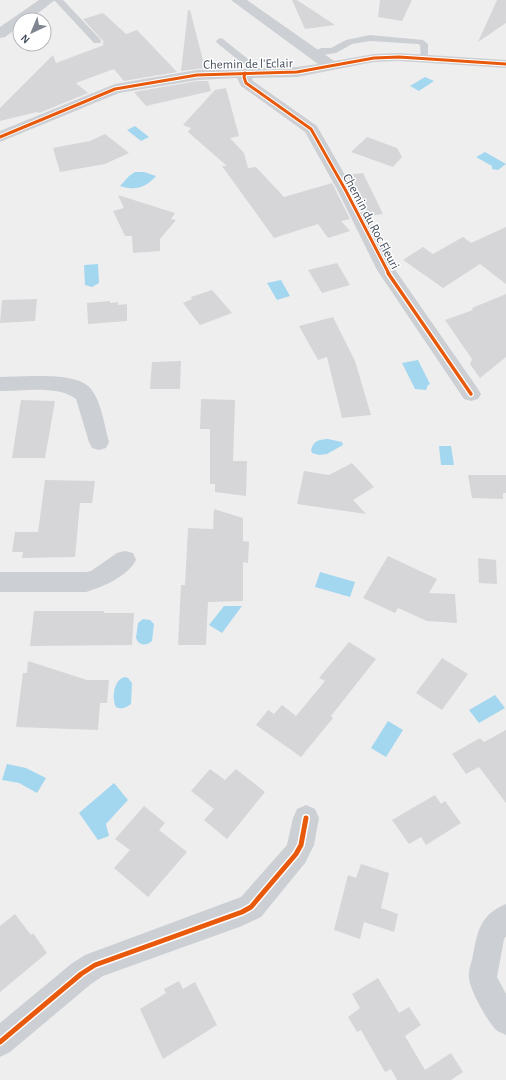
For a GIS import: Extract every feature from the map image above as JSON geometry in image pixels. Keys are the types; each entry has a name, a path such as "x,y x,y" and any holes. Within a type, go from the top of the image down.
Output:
{"street":[{"path":"0,34 48,0"},
{"path":"238,0 315,53 330,66"},
{"name":"Chemin de l'Eclair","path":"0,137 115,89 197,75 298,72 374,58 424,58 506,64"},
{"name":"Chemin du Roc Fleuri","path":"252,73 244,77 246,83 311,129 346,191 386,270 471,394"},
{"path":"0,384 58,384 78,388 84,396 99,442"},
{"path":"0,582 86,582 97,579 125,560"},
{"path":"0,1042 81,974 94,965 242,912 251,907 296,854 301,845 306,818"},
{"path":"506,918 498,924 491,934 483,977 489,994 506,1020"}],"lane":[{"path":"58,0 97,41"},
{"name":"Chemin de l'Eclair","path":"315,53 321,51 332,51 349,42 376,37 420,42 424,44 424,58"},
{"path":"220,41 252,73"}],"water":[{"path":"425,77 434,81 419,91 410,86"},
{"path":"135,126 149,137 141,141 127,130"},
{"path":"485,152 506,164 498,170 492,169 492,166 476,157"},
{"path":"135,172 144,172 156,176 144,186 131,188 120,186"},
{"path":"98,264 99,283 92,287 85,285 84,265"},
{"path":"281,280 290,296 277,300 267,283"},
{"path":"418,360 430,384 426,390 415,389 402,363"},
{"path":"328,439 342,442 343,445 327,454 319,455 312,453 311,450 315,442"},
{"path":"439,446 451,446 454,465 441,465"},
{"path":"320,572 355,582 350,597 315,587"},
{"path":"224,606 242,606 222,633 209,625"},
{"path":"143,619 150,620 154,624 152,641 145,644 138,642 136,638 138,623"},
{"path":"125,677 132,683 131,704 120,708 116,707 114,703 114,689 118,681"},
{"path":"495,695 505,708 479,723 469,710"},
{"path":"388,721 403,730 386,757 371,748"},
{"path":"7,764 26,768 46,778 37,793 19,783 2,780"},
{"path":"114,783 128,800 106,824 109,836 98,840 79,813"}],"building":[{"path":"292,0 297,0 335,25 305,29"},
{"path":"380,0 412,0 402,21 378,17"},
{"path":"497,0 506,0 506,23 478,42"},
{"path":"188,10 190,10 205,68 181,71"},
{"path":"103,13 126,34 137,30 177,72 124,81 114,69 76,83 88,93 39,113 37,112 0,121 0,108 53,55 56,63 104,45 102,43 104,42 83,19"},
{"path":"197,81 208,81 211,91 146,106 134,92"},
{"path":"226,88 239,136 230,138 244,153 248,168 256,167 284,197 332,183 350,219 341,221 350,231 328,238 318,224 274,238 222,166 227,166 188,132 191,128 183,125 215,90"},
{"path":"105,134 129,153 105,164 60,172 53,148 90,141"},
{"path":"367,137 397,148 402,157 393,167 351,152"},
{"path":"363,173 383,214 369,216 347,175"},
{"path":"118,195 175,213 171,219 176,220 160,239 160,251 133,253 132,236 125,236 113,211 124,208"},
{"path":"506,227 506,284 480,264 443,288 403,260 423,247 433,254 463,237 471,243"},
{"path":"337,263 350,285 322,293 308,270"},
{"path":"212,290 232,313 200,325 183,303 192,299 191,297"},
{"path":"506,294 506,357 480,378 470,364 472,359 445,320 473,310 472,308"},
{"path":"37,299 35,321 0,323 2,300"},
{"path":"110,301 110,303 118,302 118,305 127,304 127,321 88,324 87,303"},
{"path":"333,317 355,361 371,415 342,418 327,357 318,360 299,326"},
{"path":"181,361 180,389 150,389 152,362"},
{"path":"201,399 235,400 233,461 247,461 246,496 215,492 215,484 210,484 210,429 200,429"},
{"path":"21,400 55,401 45,458 12,458"},
{"path":"352,463 374,487 353,500 366,514 297,504 304,471 329,475"},
{"path":"468,475 506,475 506,493 503,493 503,499 472,498"},
{"path":"45,480 95,481 92,503 80,503 75,557 22,558 23,552 12,552 15,532 38,532"},
{"path":"214,509 243,518 243,541 249,542 248,563 243,562 243,601 208,602 206,645 178,645 181,585 185,585 188,528 213,529"},
{"path":"388,556 437,579 429,593 455,594 457,623 427,621 398,608 395,613 363,598"},
{"path":"478,558 496,560 497,584 479,583"},
{"path":"34,611 104,611 104,613 134,613 132,645 30,646"},
{"path":"349,642 376,659 331,716 333,718 301,757 256,725 268,710 274,714 282,705 296,716 325,681 319,678"},
{"path":"442,658 468,674 442,710 416,693"},
{"path":"28,661 87,680 109,680 107,703 100,703 98,730 16,727 23,673 27,673"},
{"path":"506,730 506,803 479,767 466,774 452,754 480,738 484,742"},
{"path":"210,769 225,780 236,769 265,792 227,839 204,820 214,809 191,791"},
{"path":"435,795 441,804 445,801 461,823 426,845 421,837 409,844 392,820"},
{"path":"144,806 165,823 159,830 187,852 148,897 114,868 130,850 115,839"},
{"path":"361,864 389,873 381,908 398,914 394,932 364,922 360,939 334,930 348,875 356,878"},
{"path":"15,914 31,935 33,933 47,953 0,992 0,926"},
{"path":"378,978 399,1013 409,1007 421,1025 405,1036 425,1070 451,1053 463,1072 451,1080 397,1080 391,1069 385,1072 361,1030 357,1032 348,1017 360,1008 352,994"},
{"path":"179,981 183,989 195,982 217,1025 163,1059 140,1009 166,993 164,989"}],"cycle path":[{"path":"0,137 115,89 197,75 297,72 374,58 399,57 506,64"},
{"path":"245,73 244,77 246,83 311,129 346,191 386,270 471,394"},
{"path":"0,1042 81,974 95,965 242,912 251,907 296,854 301,845 306,818"}]}
